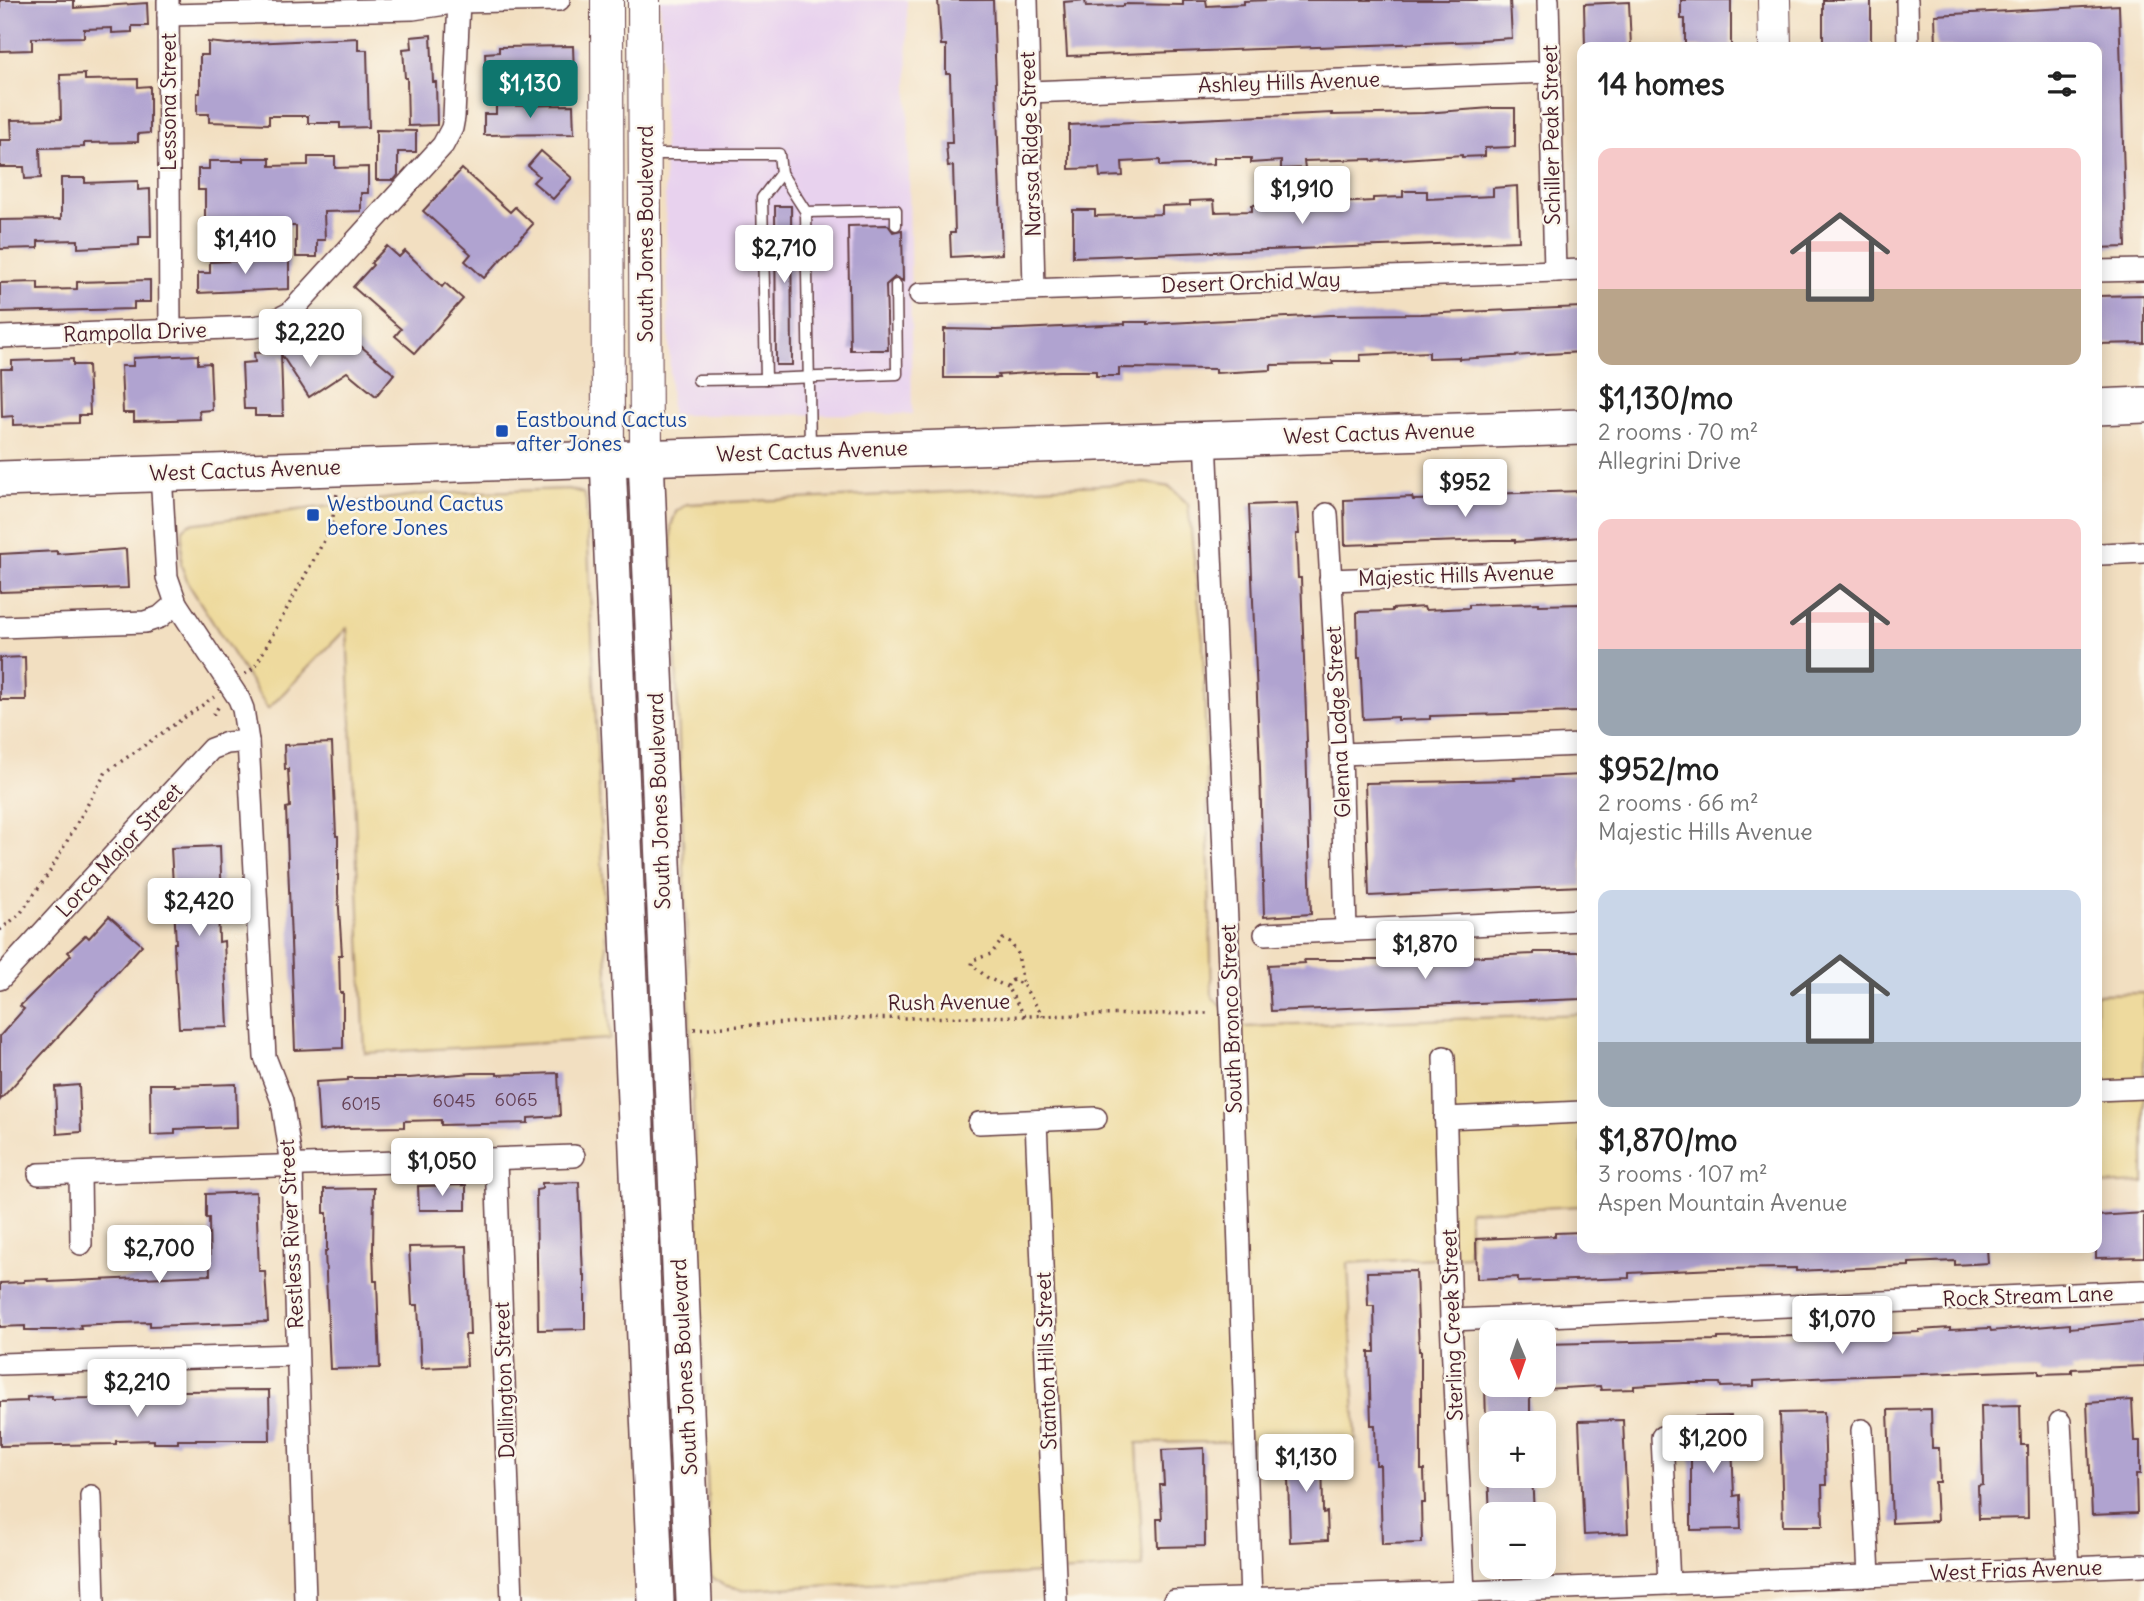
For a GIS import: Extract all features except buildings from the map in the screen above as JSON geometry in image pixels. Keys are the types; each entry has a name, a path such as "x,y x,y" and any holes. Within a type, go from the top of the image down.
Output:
{"main road":[{"name":"South Jones Boulevard","path":"607,0 608,458 656,1601"},
{"name":"South Jones Boulevard","path":"644,0 646,457 694,1601"},
{"path":"1774,0 1774,42"},
{"path":"2102,407 2144,405"},
{"name":"West Cactus Avenue","path":"0,479 1577,426"}],"street":[{"path":"168,8 413,9 459,1 559,0"},
{"name":"Narssa Ridge Street","path":"1027,0 1034,289"},
{"name":"Schiller Peak Street","path":"1548,0 1555,271"},
{"path":"1907,0 1908,42"},
{"name":"Rampolla Drive","path":"0,337 253,327 266,325 290,313 443,145 452,128 459,1"},
{"name":"Lessona Street","path":"168,8 170,331"},
{"name":"Ashley Hills Avenue","path":"1029,92 1550,72"},
{"name":"Desert Orchid Way","path":"920,294 1577,270"},
{"path":"2102,271 2144,270"},
{"name":"South Bronco Street","path":"1206,438 1231,1013 1251,1600"},
{"name":"Restless River Street","path":"161,473 167,577 176,603 243,709 248,741 265,1057 282,1101 292,1165 305,1601"},
{"name":"Glenna Lodge Street","path":"1326,514 1340,754 1346,930"},
{"path":"2102,554 2144,552"},
{"name":"Majestic Hills Avenue","path":"1330,580 1577,570"},
{"path":"0,627 145,622 160,617 176,603"},
{"name":"Lorca Major Street","path":"0,979 211,749 227,743 248,741"},
{"path":"1340,754 1577,745"},
{"path":"1265,934 1577,920"},
{"name":"Sterling Creek Street","path":"1444,1057 1451,1320 1464,1592"},
{"path":"2102,1090 2144,1088"},
{"path":"1446,1118 1577,1112"},
{"path":"979,1123 1096,1118"},
{"name":"Stanton Hills Street","path":"1036,1121 1056,1601"},
{"path":"39,1174 574,1156"},
{"name":"Dallington Street","path":"496,1159 512,1601"},
{"path":"80,1173 81,1244"},
{"name":"Rock Stream Lane","path":"1451,1320 2144,1291"},
{"path":"0,1364 296,1354"},
{"path":"2060,1422 2068,1568"},
{"path":"1862,1430 1869,1576"},
{"path":"1662,1437 1669,1584"},
{"path":"91,1496 94,1601"},
{"name":"West Frias Avenue","path":"1174,1601 2144,1565"}],"lane":[{"path":"644,155 779,154 780,173 806,212 810,451"},
{"path":"766,379 762,198 780,173"},
{"path":"806,212 896,210 896,225"},
{"path":"698,380 897,374 896,285"}],"path":[{"path":"0,930 20,914 49,873 106,772 255,667 331,528 342,467"},
{"path":"1025,1016 1007,987 988,978 972,965 973,960 991,954 1003,939 1010,942 1018,954 1023,985 1044,1016"},
{"path":"1007,987 1013,980 1023,985"},
{"name":"Rush Avenue","path":"669,1030 847,1019 1231,1013"}],"shaded area":[{"path":"660,0 907,0 912,414 671,415"}],"sand":[{"path":"1146,483 1170,487 1188,504 1203,641 1212,997 1244,1027 1577,1014 1577,1206 1469,1211 1469,1256 1348,1263 1356,1440 1137,1443 1143,1567 746,1590 723,1585 711,1576 671,526 676,512 687,504"},
{"path":"569,489 583,493 586,500 610,1039 365,1053 347,628 268,709 189,585 181,565 183,529 189,524 424,494"},
{"path":"2144,993 2144,1183 2102,1185 2102,994"}],"place":[{"name":"Eastbound Cactus after Jones","path":"502,431"},
{"name":"Westbound Cactus before Jones","path":"313,515"}]}
